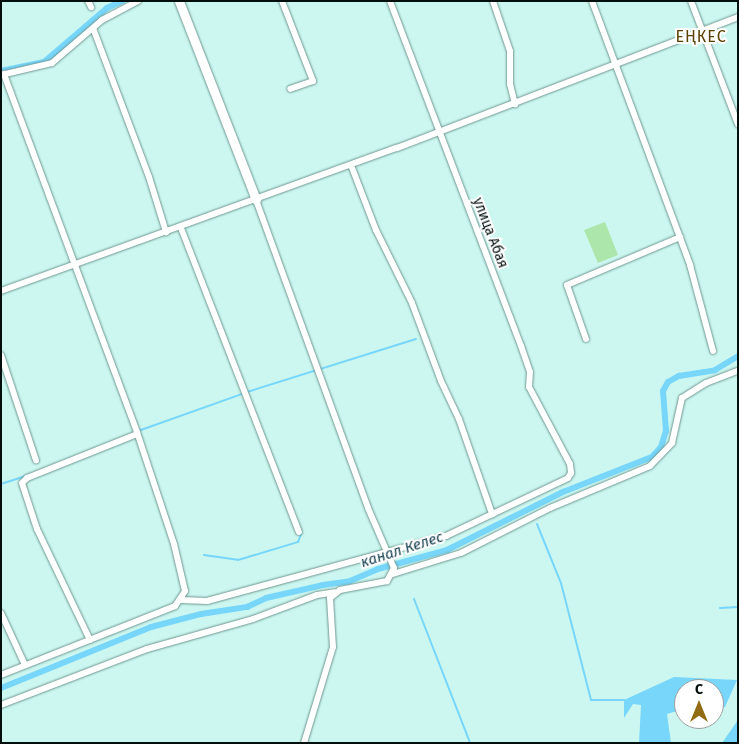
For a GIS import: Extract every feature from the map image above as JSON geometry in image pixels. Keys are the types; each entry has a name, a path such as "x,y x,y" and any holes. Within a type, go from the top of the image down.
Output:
{"main road":[{"path":"179,1 256,200"}],"street":[{"path":"1,674 175,606 181,600 185,588 174,544 136,431 72,266 2,75 52,63 114,12 138,1"},
{"path":"282,1 313,81 290,89"},
{"name":"улица Абая","path":"390,1 527,364 531,376 529,387 571,470 568,478 492,514"},
{"path":"493,1 510,51 510,84 515,104"},
{"path":"592,1 680,237 713,351"},
{"path":"691,1 738,124"},
{"path":"1,291 181,228 440,132 738,17"},
{"path":"93,28 149,177 166,232"},
{"path":"181,600 207,601 389,556 464,530 492,514 456,412 441,381 412,303 376,230 351,165"},
{"path":"256,200 317,370 389,556 393,571"},
{"path":"181,228 299,532"},
{"path":"586,339 567,285 680,237"},
{"path":"1,354 36,460"},
{"path":"1,705 147,649 253,619 317,595 381,583 393,571 461,553 550,508 650,466 672,443 682,398 706,383 738,371"},
{"path":"90,640 38,529 22,483 27,478 136,431"},
{"path":"304,743 333,647 329,601 335,592"},
{"path":"1,613 25,665"}],"green space":[{"path":"605,222 618,255 598,263 584,230"}],"water":[{"path":"674,677 716,679 674,679 674,712 667,714 671,743 639,743 641,705 633,704 624,718 624,700"},
{"path":"724,679 737,680 725,707"},
{"path":"738,720 738,743 722,743"}],"waterway":[{"path":"1,71 44,62 107,8 122,1"},
{"path":"247,392 416,339"},
{"name":"канал Келес","path":"1,688 151,627 201,614 247,607 266,598 350,581 378,569 447,550 563,492 652,457 661,447 666,431 663,391 668,382 679,376 715,370 738,356"},
{"path":"138,431 242,394"},
{"path":"1,484 25,476"},
{"path":"537,524 561,583 591,700 624,700"},
{"path":"204,555 238,560 298,542 301,534"},
{"path":"414,599 470,743"},
{"path":"720,608 738,607"}],"district":[{"name":"ЕҢКЕС","path":"701,37"}]}
